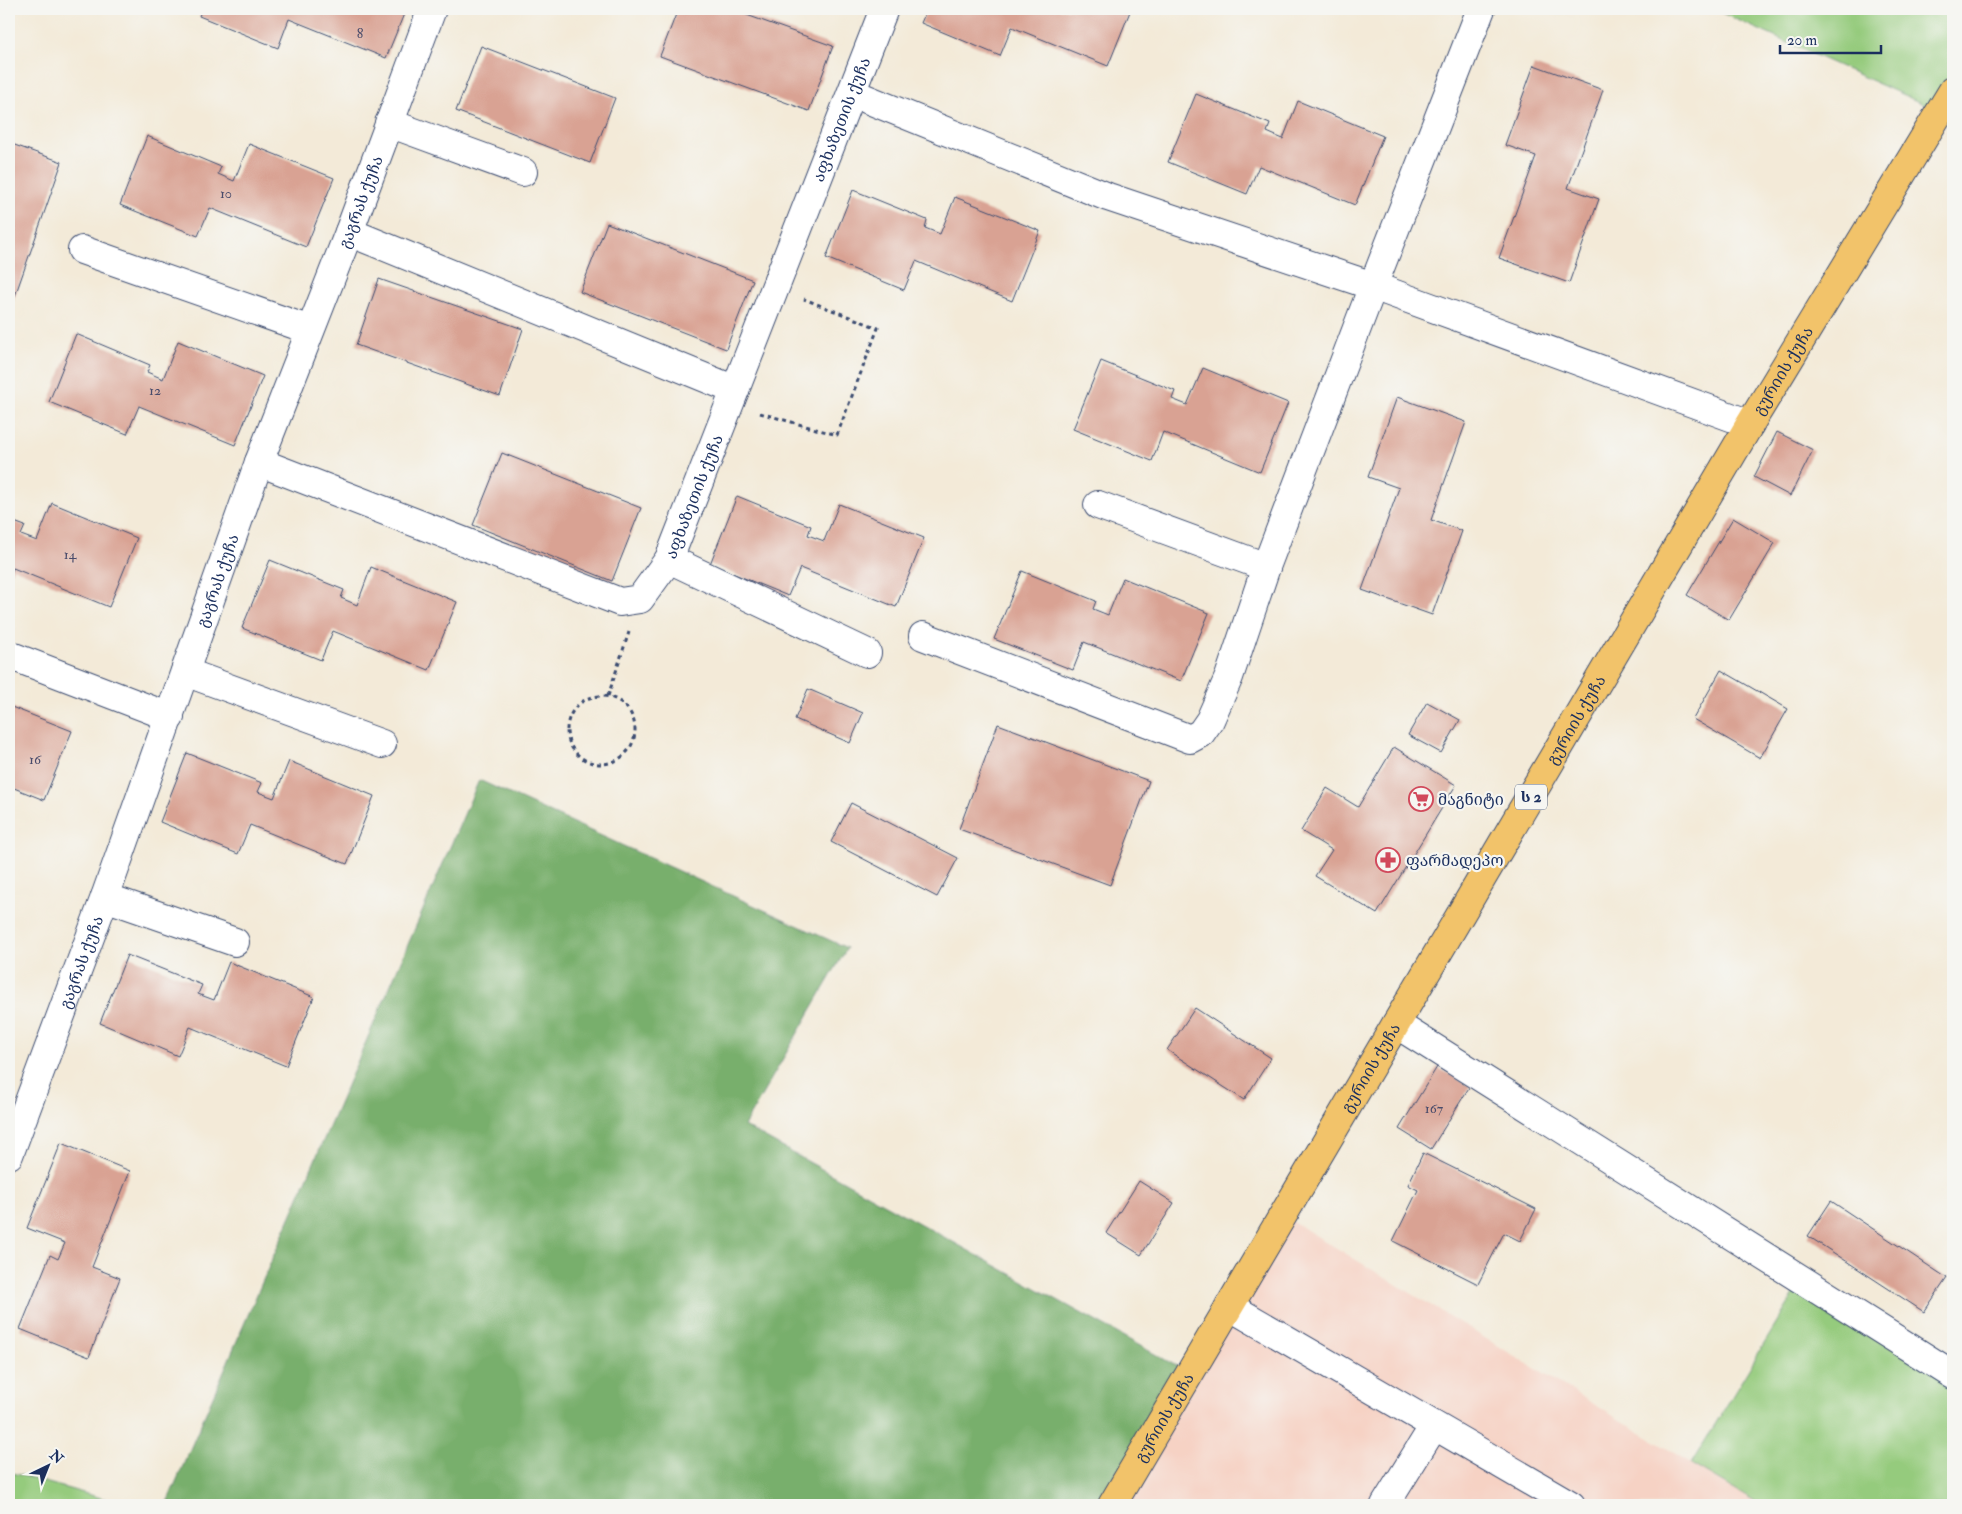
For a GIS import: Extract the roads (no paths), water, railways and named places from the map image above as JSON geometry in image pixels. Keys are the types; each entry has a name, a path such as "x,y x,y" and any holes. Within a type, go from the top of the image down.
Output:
{"highway":[{"name":"გურიის ქუჩა","path":"1112,1505 1750,424 1953,90"}],"street":[{"name":"გაგრას ქუჩა","path":"9,1155 16,1117 105,896 259,462 349,232 432,9"},
{"name":"აფხაზეთის ქუჩა","path":"259,462 620,602 640,598 669,559 884,9"},
{"path":"923,636 1190,739 1201,733 1210,720 1225,686 1266,567 1481,9"},
{"path":"852,93 1108,196 1373,286 1750,424"},
{"path":"389,123 523,172"},
{"path":"349,232 732,397"},
{"path":"82,250 310,330"},
{"path":"1098,505 1266,567"},
{"path":"669,559 867,653"},
{"path":"9,655 170,717"},
{"path":"185,672 382,744"},
{"path":"105,896 235,942"},
{"path":"1396,1024 1953,1375"},
{"path":"1229,1306 1571,1505"},
{"path":"1385,1505 1434,1426"}],"place":[{"name":"მაგნიტი","path":"1421,799"},
{"name":"ფარმადეპო","path":"1388,860"}]}
